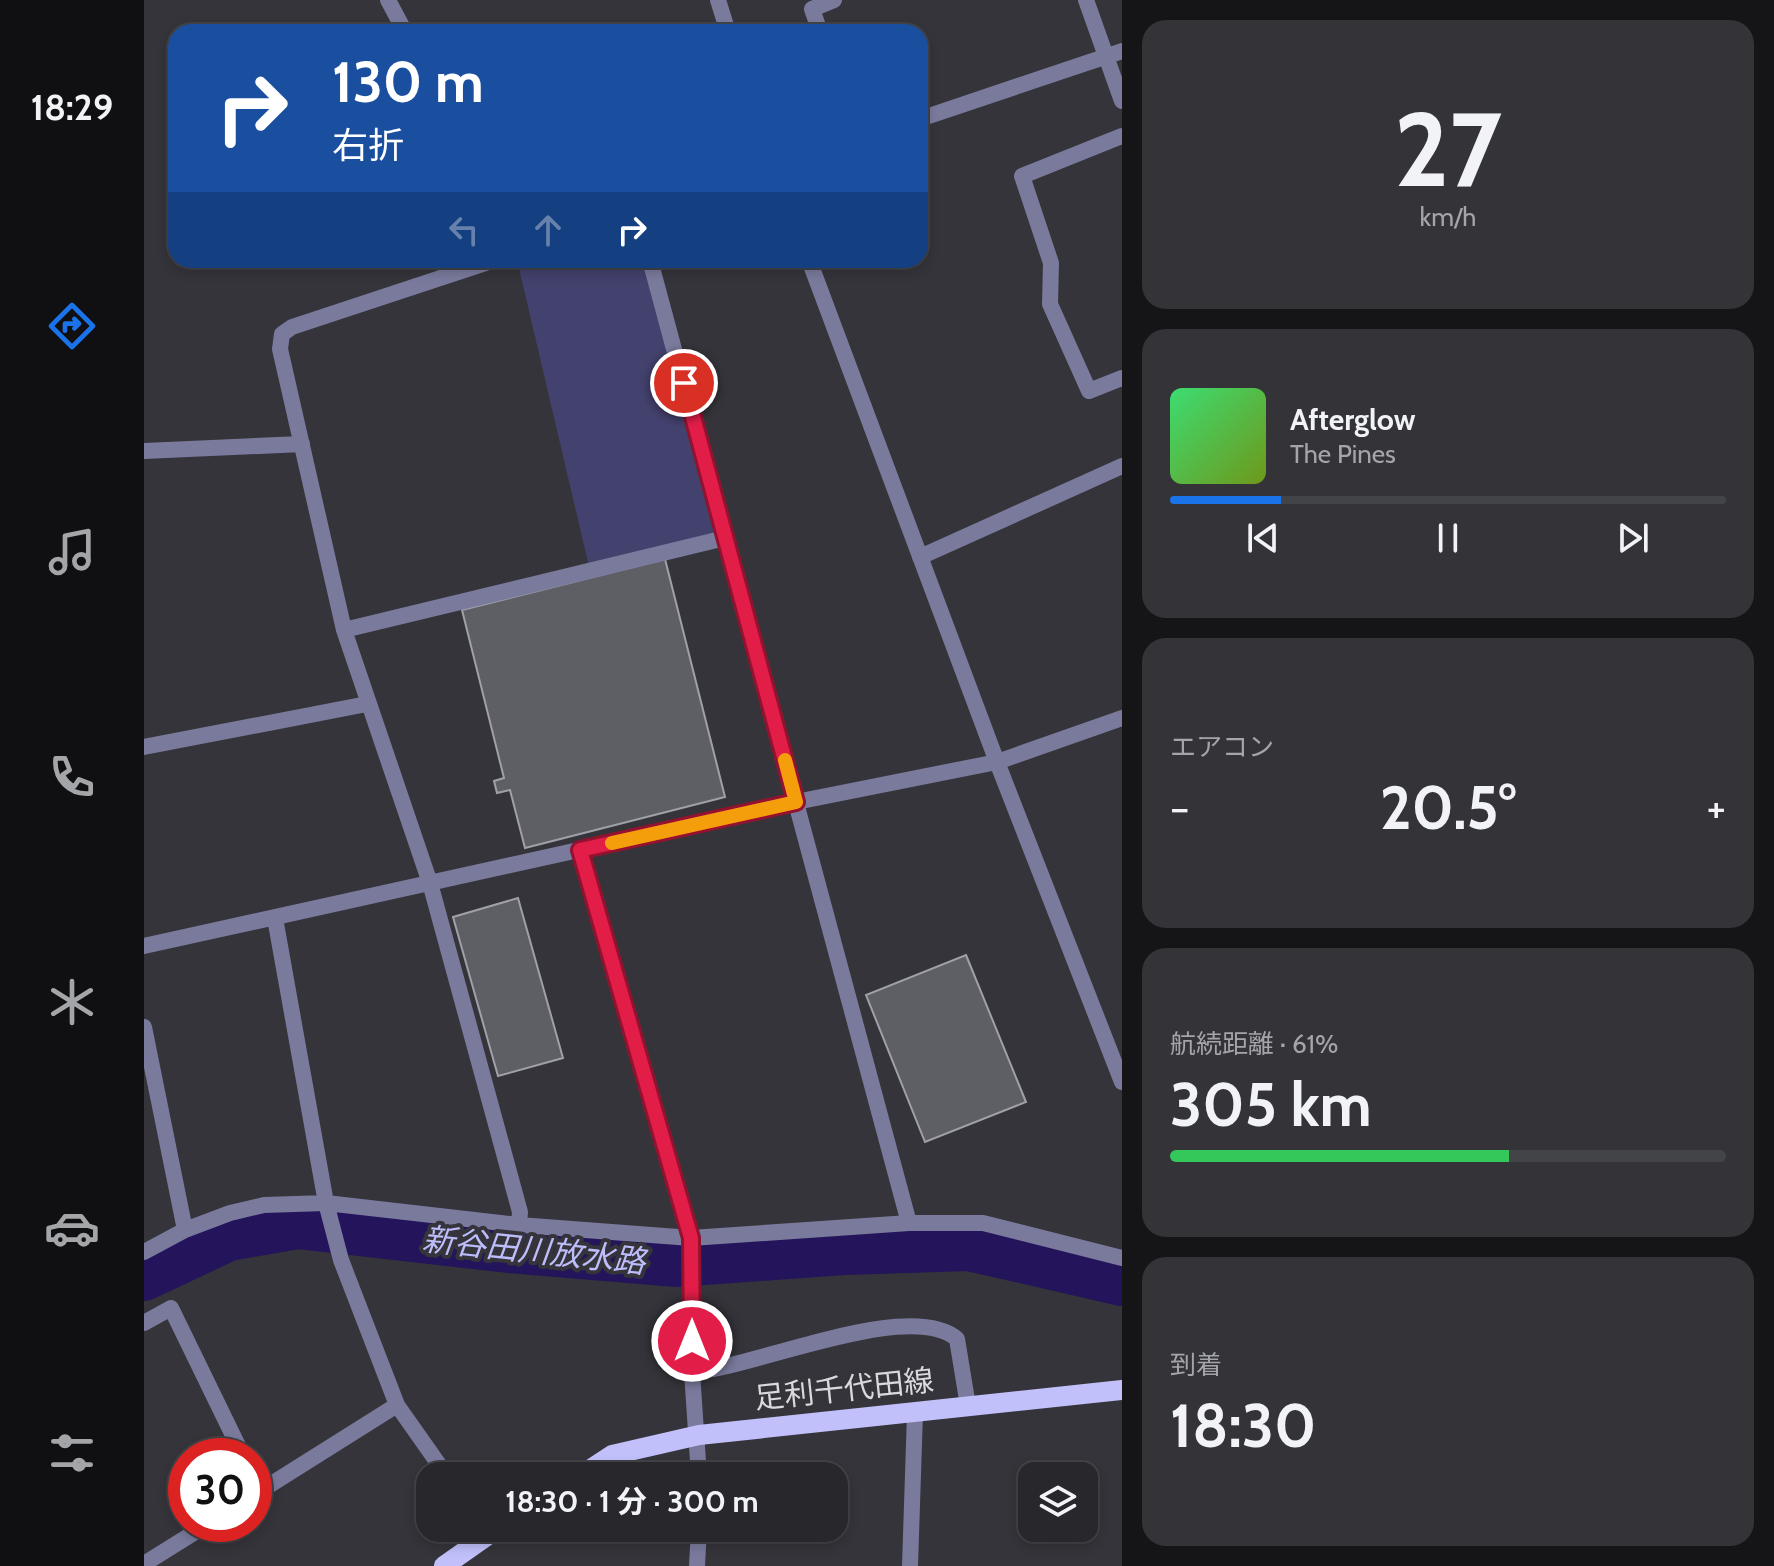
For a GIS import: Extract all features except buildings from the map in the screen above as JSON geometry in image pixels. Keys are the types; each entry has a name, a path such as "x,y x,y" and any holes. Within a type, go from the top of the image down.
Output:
{"main road":[{"name":"足利千代田線","path":"601,1462 612,1455 699,1435 1122,1390"},
{"path":"444,1566 475,1542"}],"street":[{"path":"388,0 401,24"},
{"path":"718,0 726,24"},
{"path":"817,24 812,9 834,0"},
{"path":"1086,0 1114,55 1122,101"},
{"path":"928,116 1114,55"},
{"path":"1122,136 1022,176 1051,263 1050,304 1089,391 1122,378"},
{"path":"469,268 292,327 282,334 280,349 344,630 430,883 520,1212 519,1225"},
{"path":"652,268 909,1223"},
{"path":"812,268 997,762 1122,1082"},
{"path":"144,451 302,444"},
{"path":"920,557 1122,466"},
{"path":"344,630 725,538"},
{"path":"144,747 367,704"},
{"path":"144,946 796,802 997,762 1122,718"},
{"path":"580,850 692,1242 692,1372 699,1462"},
{"path":"275,918 326,1203 341,1260 397,1405 437,1462"},
{"path":"144,1027 185,1230"},
{"path":"144,1252 185,1230 230,1213 264,1205 326,1203 692,1242 909,1223 983,1223 1122,1258"},
{"path":"144,1323 171,1308 234,1438"},
{"path":"692,1372 887,1326 947,1330 957,1339 968,1406"},
{"path":"272,1479 397,1405"},
{"path":"910,1566 915,1413"},
{"path":"144,1564 179,1542"},
{"path":"697,1566 698,1542"}],"shaded area":[{"path":"519,268 652,268 725,538 590,571"}],"waterway":[{"name":"新谷田川放水路","path":"144,1278 229,1238 297,1226 509,1250 677,1264 844,1252 969,1248 1122,1283"}],"slow traffic":[{"path":"612,843 796,802 785,760"}],"route":[{"path":"684,383 796,802 580,850 691,1238 692,1341"}]}
